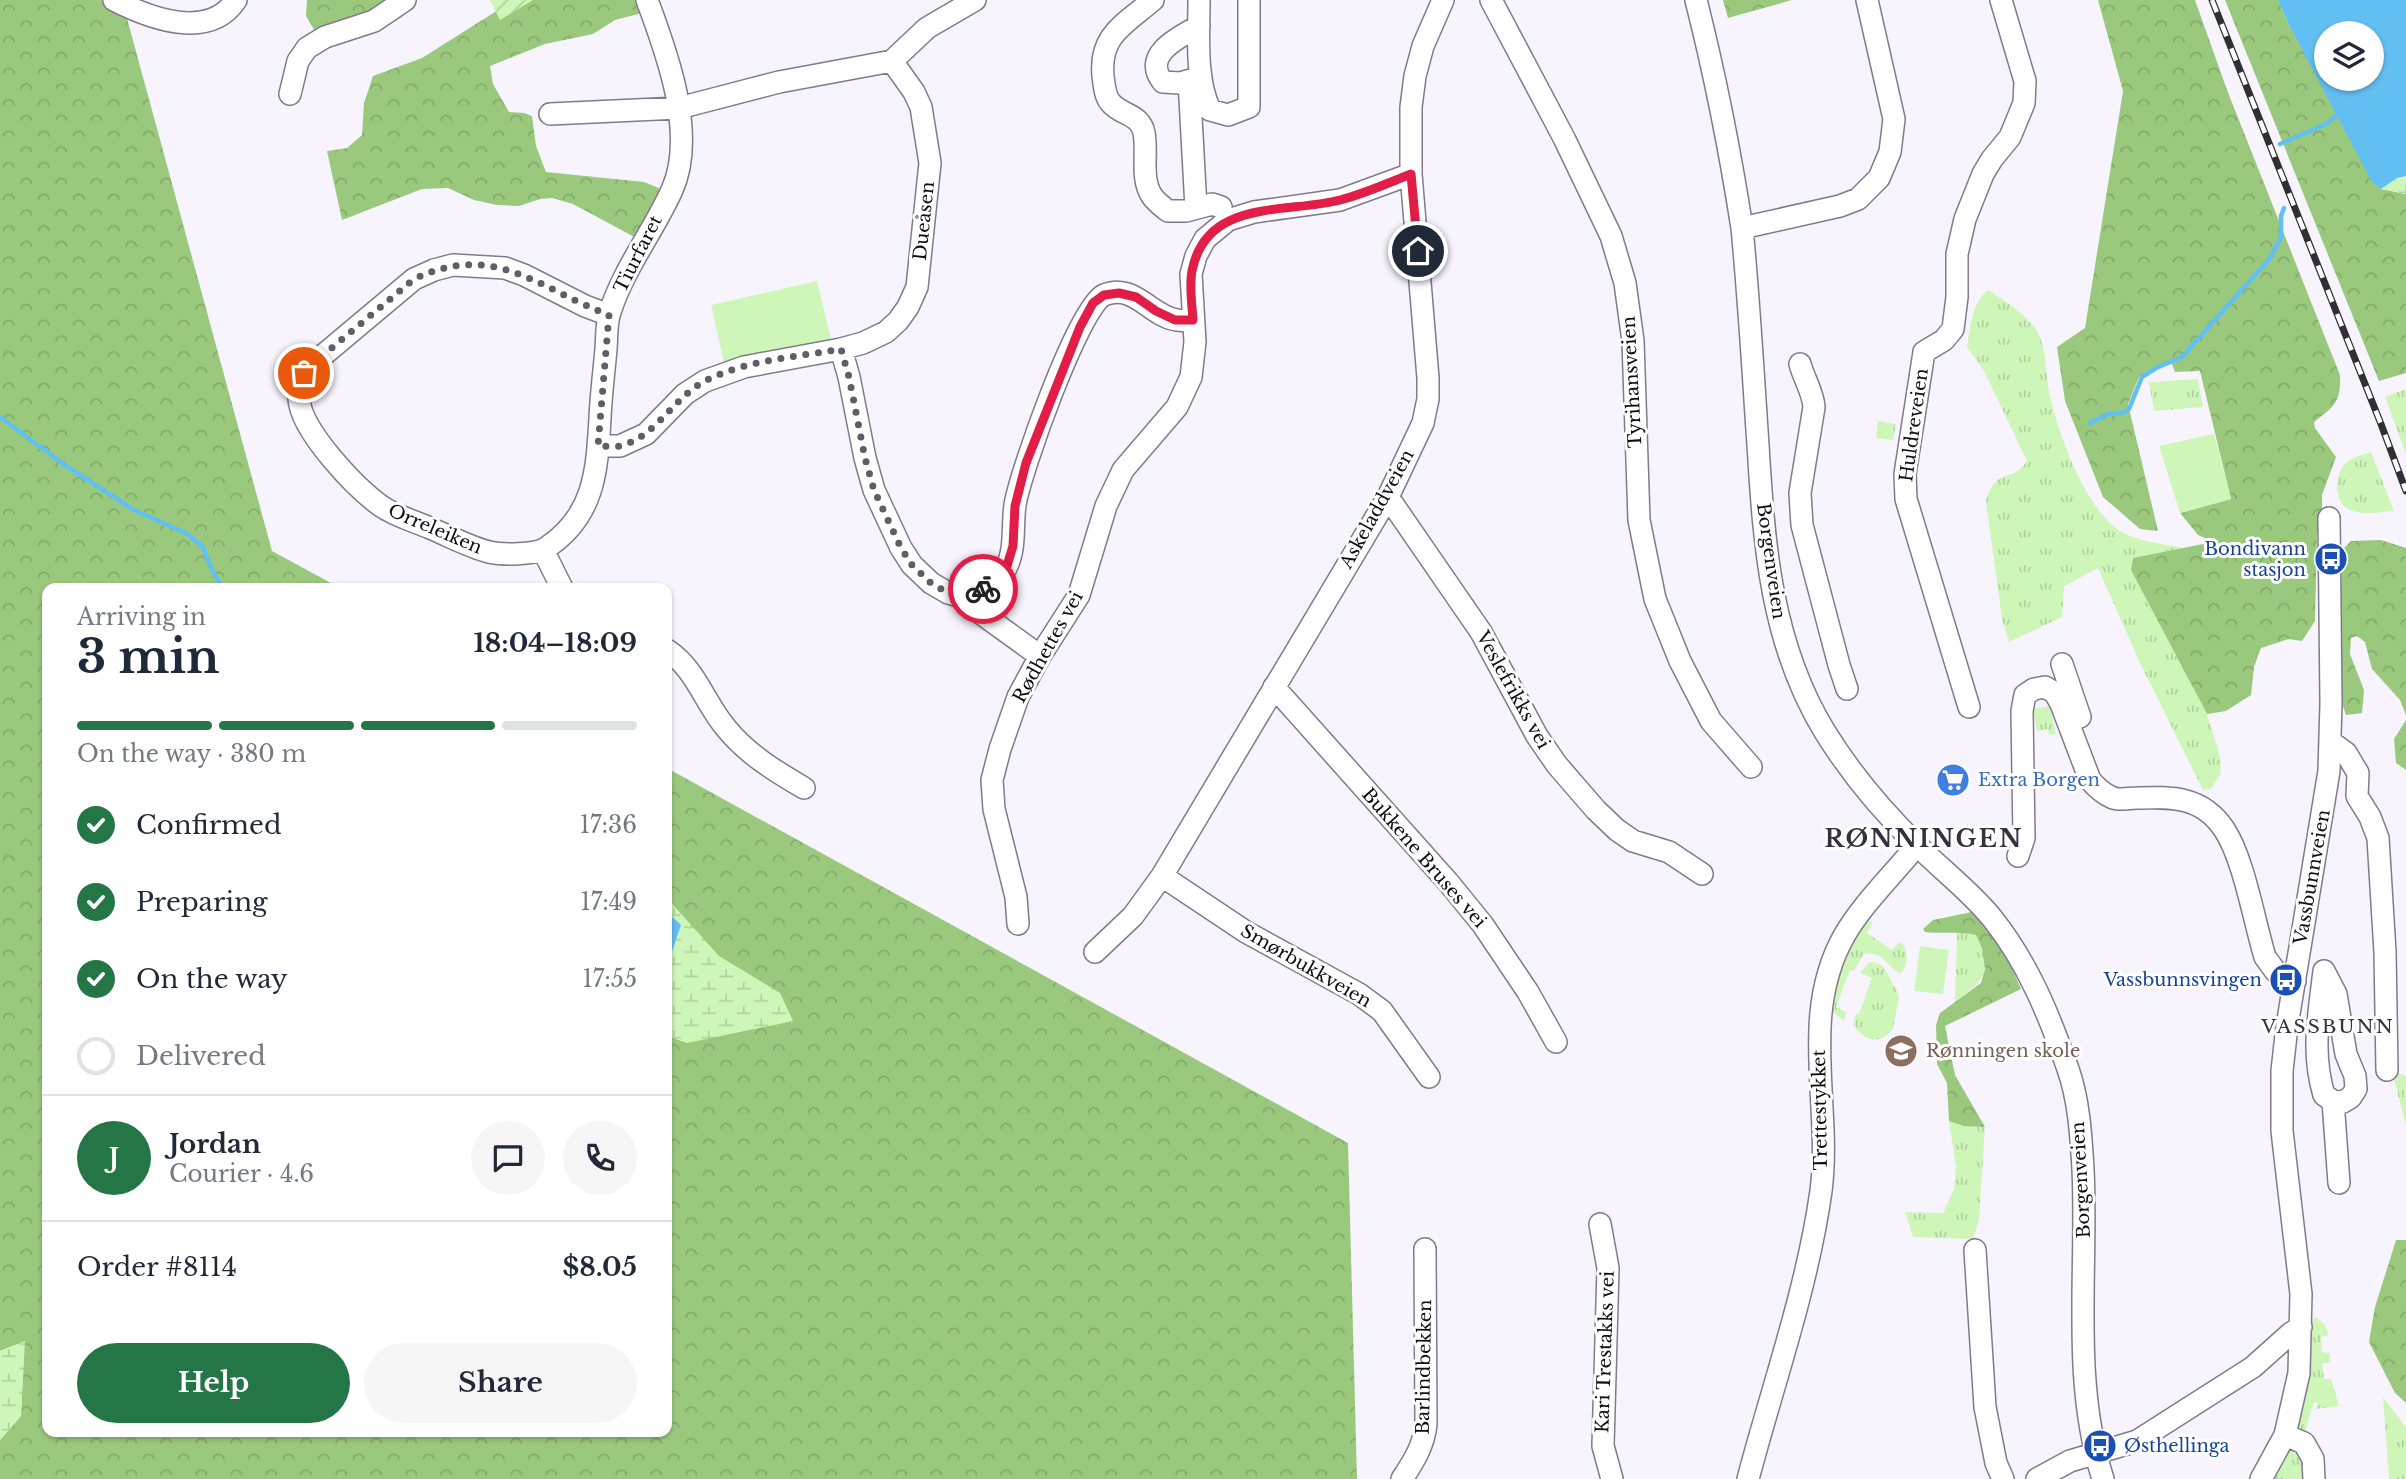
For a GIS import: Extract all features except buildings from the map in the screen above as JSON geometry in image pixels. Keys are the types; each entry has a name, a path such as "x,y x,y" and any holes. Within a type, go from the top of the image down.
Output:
{"street":[{"path":"114,0 133,10 198,24 218,19 236,0"},
{"path":"290,94 298,61 307,48 325,37 374,21 405,0"},
{"name":"Tiurfaret","path":"543,550 564,534 580,515 590,496 597,468 609,315 623,278 673,189 681,149 679,108 660,35 647,0"},
{"path":"550,114 679,108 779,82 892,61 927,28 975,0"},
{"path":"1153,0 1111,37 1102,60 1108,101 1136,117 1141,123 1146,149 1146,181 1152,197 1168,211 1186,211 1212,204 1221,207"},
{"path":"1190,0 1199,26"},
{"path":"1196,208 1195,79 1199,0"},
{"path":"1195,79 1210,110 1228,115 1249,107 1249,0"},
{"name":"Askeladdveien","path":"1095,952 1133,916 1162,876 1388,497 1423,423 1427,399 1427,355 1411,174 1411,107 1415,76 1430,27 1443,0"},
{"name":"Tyrihansveien","path":"1491,0 1564,138 1611,236 1625,283 1633,341 1639,520 1655,599 1680,661 1712,720 1751,767"},
{"name":"Borgenveien","path":"1696,0 1734,172 1742,228 1769,575 1784,643 1807,699 1825,731 1867,790 1917,845 1980,905 2017,952 2048,1012 2070,1074 2081,1138 2086,1395 2094,1452 2103,1479"},
{"path":"1742,228 1840,206 1858,199 1879,178 1890,152 1894,119 1867,0"},
{"name":"Huldreveien","path":"1969,707 1906,499 1905,474 1924,352 1944,340 1953,329 1957,297 1957,254 1965,219 1983,174 2011,137 2024,103 2025,81 2001,0"},
{"path":"1195,79 1163,82 1157,75 1155,64 1160,51 1199,26"},
{"name":"Dueåsen","path":"598,446 620,446 646,434 685,394 705,381 744,366 863,343 886,332 898,321 917,287 930,163 921,107 892,61"},
{"name":"Rødhettes vei","path":"1018,924 1016,897 994,809 992,780 1000,749 1018,697 1040,656 1079,595 1106,506 1123,470 1177,407 1191,377 1195,342 1191,274 1196,256 1205,239 1228,220 1254,212 1340,200 1411,174"},
{"name":"Orreleiken","path":"543,550 516,554 489,552 384,508 352,482 327,453 303,414 299,400 304,373 414,279 453,265 505,268 609,315"},
{"path":"962,597 989,587 1006,569 1013,546 1015,506 1026,463 1080,327 1093,303 1104,295 1119,293 1136,297 1175,320 1193,320"},
{"path":"841,349 874,490 901,548 912,565 931,583 948,593 962,597 1040,656"},
{"path":"1800,364 1814,400 1800,493 1802,525 1847,689"},
{"name":"Veslefrikks vei","path":"1388,497 1481,632 1537,736 1557,765 1617,830 1633,841 1670,852 1702,874"},
{"name":"Vassbunnveien","path":"2261,1479 2286,1436 2299,1373 2301,1294 2282,1131 2283,1071 2329,771 2329,518"},
{"path":"543,550 560,583"},
{"path":"672,655 692,673 726,728 750,752 804,788"},
{"path":"2062,664 2088,744 2084,766"},
{"name":"Bukkene Bruses vei","path":"1274,687 1483,925 1528,992 1556,1042"},
{"path":"2018,856 2024,838 2022,711 2025,695 2034,689 2045,687 2055,693 2061,704 2084,766 2097,789 2113,799 2170,797 2190,801 2211,814 2233,847 2265,957 2276,972 2295,981"},
{"path":"2331,741 2346,753 2358,773 2357,796 2370,817 2378,838 2385,952 2387,1070"},
{"name":"Trettestykket","path":"1748,1479 1807,1267 1821,1192 1824,1130 1818,1045 1825,982 1835,955 1855,919 1917,845"},
{"name":"Smørbukkveien","path":"1162,876 1246,932 1359,994 1382,1011 1429,1077"},
{"path":"2324,971 2336,994 2346,1054 2355,1076 2356,1089 2351,1097 2343,1102 2333,1101 2323,1095 2315,1041 2324,971"},
{"path":"2333,1101 2339,1183"},
{"name":"Kari Trestakks vei","path":"1600,1224 1608,1268 1602,1446 1612,1479"},
{"name":"Barlindbekken","path":"1402,1479 1420,1450 1426,1431 1425,1249"},
{"path":"1975,1250 1985,1407 1996,1463 2003,1479"},
{"path":"2037,1479 2070,1461 2137,1441 2253,1367 2301,1327"},
{"path":"2286,1436 2304,1443 2313,1459 2314,1479"}],"green space":[{"path":"0,0 122,0 272,551 331,583 42,583 42,1437 672,1437 672,771 1348,1143 1357,1479 0,1479 0,1440 21,1416 24,1342 0,1351"},
{"path":"307,0 399,0 318,36 306,16"},
{"path":"490,0 533,0 500,20"},
{"path":"514,0 641,0 646,12 615,20 593,34 545,44 490,66 493,84 509,112 532,116 536,146 546,172 644,182 666,191 638,239 573,204 552,198 519,206 497,205 474,200 448,188 422,189 342,220 327,151 347,148 362,135 364,103 373,76 422,58"},
{"path":"1723,0 1792,0 1728,18"},
{"path":"2098,0 2195,0 2227,90 2340,375 2338,398 2327,412 2314,422 2315,428 2336,457 2322,495 2322,523 2317,533 2315,621 2302,641 2289,639 2261,648 2254,667 2251,695 2226,711 2207,714 2131,570 2133,558 2213,542 2198,535 2180,513 2231,499 2200,371 2175,372 2172,364 2162,364 2139,377 2128,404 2158,531 2140,529 2103,497 2065,401 2057,347 2085,328 2123,91"},
{"path":"2225,0 2278,0 2314,70 2314,91 2326,91 2381,189 2406,194 2406,373 2379,381"},
{"path":"2406,176 2406,194 2381,189 2397,178"},
{"path":"817,281 831,339 724,363 711,305"},
{"path":"1989,290 2025,317 2039,335 2058,426 2075,468 2096,507 2122,532 2136,538 2184,548 2133,558 2131,569 2207,714 2221,763 2220,775 2211,789 2203,790 2141,665 2098,568 2064,586 2062,617 2009,642 2002,619 1986,502 1990,490 1999,479 2015,473 2027,461 1984,371 1967,347 1975,308 1983,294"},
{"path":"2198,379 2203,407 2154,411 2149,382"},
{"path":"2406,389 2406,454 2385,397"},
{"path":"1878,421 1896,424 1893,440 1876,438"},
{"path":"2214,434 2231,499 2180,513 2159,446"},
{"path":"2371,452 2394,511 2361,513 2350,510 2344,506 2338,495 2342,468 2352,459"},
{"path":"2381,540 2406,548 2406,715 2400,700 2372,669 2365,642 2357,636 2351,638 2350,654 2364,690 2362,713 2346,715 2339,695 2342,550 2351,541"},
{"path":"2050,706 2056,734 2049,735 2048,729 2037,731 2033,709"},
{"path":"2406,720 2406,770 2396,763 2394,739"},
{"path":"672,904 719,956 780,993 793,1021 687,1043 672,1038"},
{"path":"1972,912 2005,952 2021,989 1945,1026 1955,1075 1985,1127 1964,1126 1949,1121 1947,1083 1937,1064 1936,1025 1940,1013 1981,983 1985,969 1982,948 1976,935 1925,932 1923,929 1933,920"},
{"path":"1867,921 1872,924 1867,933 1892,950 1899,942 1903,944 1906,964 1900,974 1880,957 1864,954 1854,971 1850,970 1836,1007 1846,1012 1844,1021 1829,1009 1844,950"},
{"path":"1957,933 1977,935 1985,967 1979,981 1955,1002"},
{"path":"1920,946 1949,950 1943,994 1914,991"},
{"path":"1874,962 1883,966 1899,997 1893,1029 1877,1039 1867,1038 1853,1024 1872,978 1860,973 1868,963"},
{"path":"2392,1071 2406,1076 2406,1126"},
{"path":"1949,1121 1964,1126 1985,1127 1979,1220 1973,1239 1913,1237 1905,1212 1943,1213 1954,1189 1956,1167"},
{"path":"2396,1240 2406,1240 2406,1403 2395,1393 2369,1342 2375,1307"},
{"path":"2316,1317 2325,1325 2329,1335 2321,1337 2322,1352 2330,1353 2330,1363 2322,1363 2324,1379 2331,1379 2339,1406 2316,1409 2318,1403 2314,1402 2304,1435 2300,1436 2294,1423 2307,1373 2311,1322"},
{"path":"25,1341 21,1416 0,1440 0,1351"},
{"path":"2383,1397 2406,1427 2406,1479 2389,1479"},
{"path":"2298,1445 2309,1479 2269,1479 2288,1447"}],"water":[{"path":"2278,0 2406,0 2406,176 2397,178 2381,189 2372,182 2324,91 2384,91 2384,21 2314,21 2314,72"},
{"path":"672,917 681,925 672,951"}],"waterway":[{"path":"2280,144 2326,124 2337,115"},
{"path":"2090,423 2108,414 2122,413 2129,409 2142,377 2182,357 2270,258 2281,237 2281,216 2284,208"},
{"path":"0,417 66,466 134,510 188,534 204,548 220,583"}],"railway":[{"path":"2212,0 2406,491"}],"way so far":[{"path":"304,373 414,279 453,265 505,268 609,315 598,446 620,446 646,434 685,394 705,381 725,373 744,366 841,349 874,490 901,548 912,565 931,583 948,593 962,597 983,589"}],"place":[{"name":"Bondivann stasjon","path":"2331,559"},
{"name":"Extra Borgen","path":"1953,780"},
{"name":"Vassbunnsvingen","path":"2286,980"},
{"name":"Rønningen skole","path":"1901,1051"},
{"name":"Østhellinga","path":"2100,1446"}],"district":[{"name":"RØNNINGEN","path":"1924,838"},
{"name":"VASSBUNN","path":"2328,1026"}],"route":[{"path":"983,589 989,587 1006,569 1013,546 1015,506 1026,463 1080,327 1093,303 1104,295 1119,293 1136,297 1175,320 1193,320 1191,274 1196,256 1205,239 1228,220 1254,212 1340,200 1411,174 1418,251"}]}
